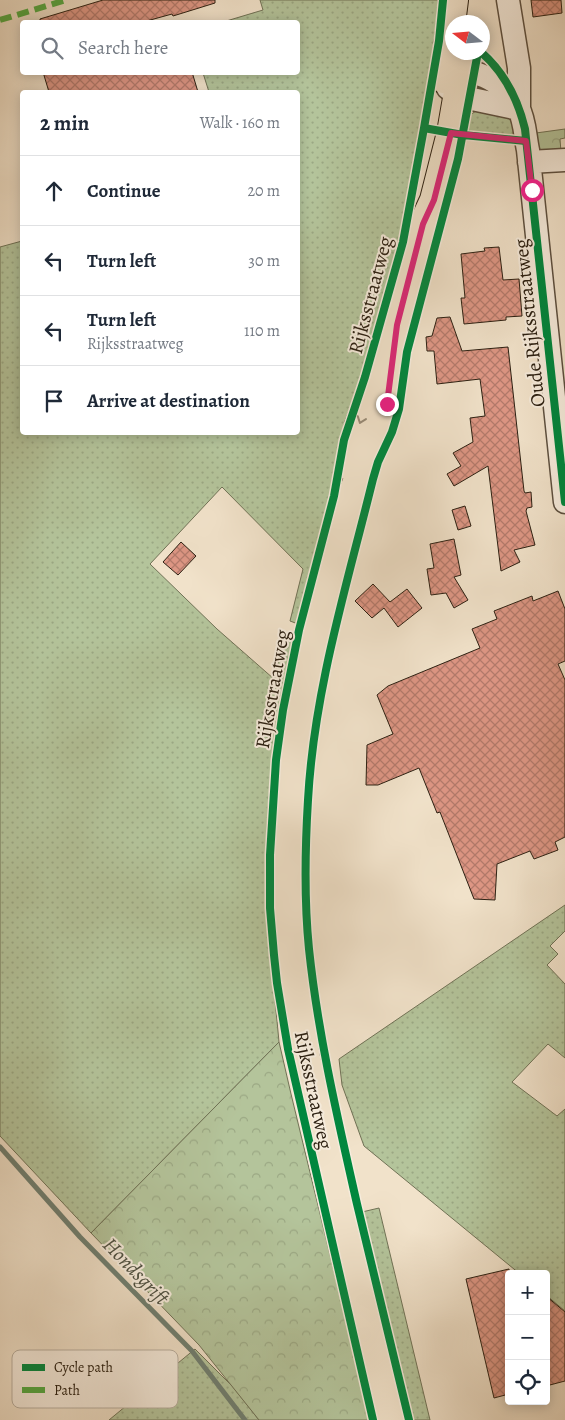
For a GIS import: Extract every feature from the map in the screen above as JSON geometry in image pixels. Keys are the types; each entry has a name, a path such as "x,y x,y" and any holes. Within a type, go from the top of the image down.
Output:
{"main road":[{"name":"Rijksstraatweg","path":"392,1420 312,1084 295,989 289,928 288,823 295,744 314,643 349,502 383,419 390,387 397,325 423,224 434,200 457,75 454,0"},
{"path":"469,15 470,0"}],"street":[{"name":"Oude Rijksstraatweg","path":"508,0 519,68 519,109 525,129 529,162 565,502"},
{"path":"457,75 519,109"},
{"path":"529,162 565,160"}],"green space":[{"path":"260,0 438,0 435,40 400,240 353,405 340,443 334,483 298,624 290,621 303,569 222,487 150,564 217,629 274,679 286,633 296,634 278,724 270,784 266,845 268,917 279,1042 91,1233 0,1136 0,247 20,242 20,435 300,435 300,90 208,90 204,75 300,75 300,20 230,20 263,10"},
{"path":"476,111 503,115 511,122 518,136 470,132 468,129 470,115"},
{"path":"565,129 565,138 560,139 561,152 540,150 538,148 536,133"},
{"path":"565,905 565,931 550,946 558,954 547,965 565,984 565,1058 548,1044 512,1082 557,1116 565,1109 565,1311 550,1298 550,1270 515,1270 364,1146 342,1085 339,1059"},
{"path":"279,1042 370,1420 259,1420 199,1345 91,1233"},
{"path":"379,1208 430,1420 411,1420 362,1212"},
{"path":"333,1219 382,1420 376,1420 329,1220"},
{"path":"195,1349 233,1387 259,1420 109,1420 124,1408 178,1408 178,1363"}],"building":[{"path":"103,0 215,0 215,3 173,16 172,14 150,20 40,19"},
{"path":"531,0 561,0 562,13 533,17"},
{"path":"44,75 193,75 197,90 48,90"},
{"path":"499,247 503,280 519,279 522,316 506,317 506,320 464,324 461,298 465,298 461,254 485,251 484,248"},
{"path":"450,317 462,351 508,347 524,491 525,493 531,492 532,507 527,508 526,511 535,545 514,550 520,562 501,571 488,466 454,486 447,474 461,466 453,453 473,442 470,418 485,416 480,379 437,384 434,351 427,351 426,337 432,336 437,318"},
{"path":"465,506 471,526 458,530 452,510"},
{"path":"454,539 461,575 454,577 468,600 454,608 446,593 431,595 427,569 434,568 430,544"},
{"path":"181,542 196,556 178,575 163,562"},
{"path":"373,584 390,602 407,589 422,608 398,627 384,608 372,618 355,601"},
{"path":"558,591 565,609 565,661 558,664 565,680 565,837 555,842 558,850 534,859 530,851 497,864 495,900 474,899 440,812 437,813 419,768 378,785 366,785 367,745 393,734 377,695 388,686 480,648 472,629 497,619 494,611 532,596 533,601"},
{"path":"509,1269 505,1270 505,1395 494,1398 466,1279"},
{"path":"550,1299 565,1312 565,1381 550,1385"}],"waterway":[{"name":"Hondsgrift","path":"0,1147 80,1237 192,1351 245,1420"}],"marked path":[{"path":"0,20 66,0"}],"cycle path":[{"path":"373,1420 288,1049 274,955 270,908 270,855 276,760 283,710 299,630 334,496 344,440 365,377 403,242 439,41 443,0"},
{"path":"409,1420 350,1172 329,1077 318,1013 306,912 307,818 311,759 324,678 373,479 399,409 407,352 458,159 477,60"},
{"path":"489,60 497,68 509,87 525,129 565,502"},
{"path":"424,128 463,135 526,141"}],"route":[{"path":"387,404 397,325 423,224 434,200 451,133 526,141 532,190"}]}
